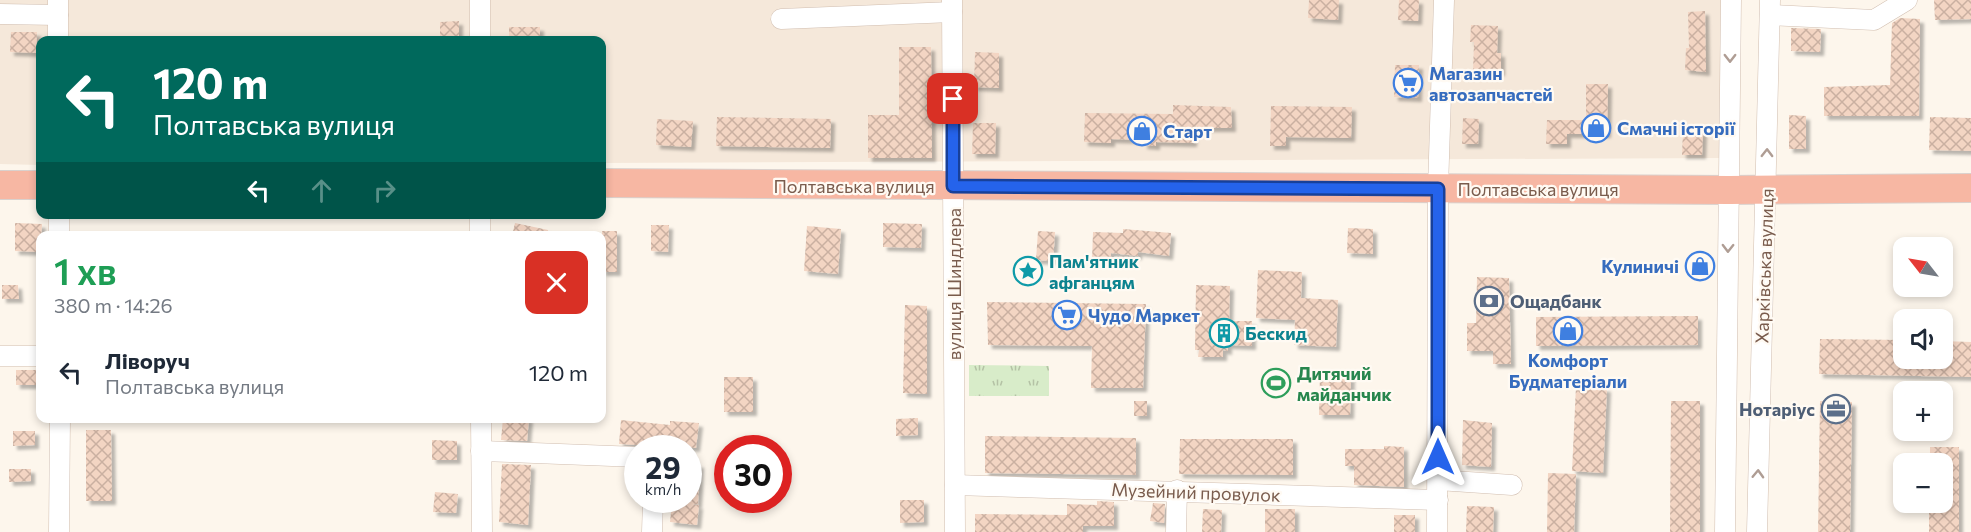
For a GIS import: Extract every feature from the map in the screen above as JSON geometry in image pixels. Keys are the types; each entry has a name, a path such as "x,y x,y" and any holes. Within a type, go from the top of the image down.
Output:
{"highway":[{"name":"Полтавська вулиця","path":"606,183 1438,189 1971,188"},
{"path":"0,185 36,185"}],"street":[{"path":"480,0 480,36"},
{"path":"1437,532 1438,189 1444,0"},
{"name":"Харківська вулиця","path":"1725,532 1731,0"},
{"path":"1770,7 1874,20 1907,0"},
{"path":"781,19 952,6"},
{"name":"вулиця Шиндлера","path":"952,6 955,532"},
{"name":"Харківська вулиця","path":"1757,532 1770,7"},
{"path":"0,14 58,8 58,36"},
{"path":"0,356 36,356"},
{"path":"59,532 60,423"},
{"path":"481,423 482,532"},
{"path":"481,451 624,456"},
{"name":"Музейний провулок","path":"955,485 1177,490 1438,490 1512,485"},
{"path":"1176,532 1177,490"},
{"path":"652,532 653,513"}],"shaded area":[{"path":"0,0 1723,0 1721,158 606,163 606,36 36,36 36,165 0,164"}],"green space":[{"path":"969,365 1049,366 1049,396 969,396"}],"building":[{"path":"1309,0 1339,0 1338,20 1308,18"},
{"path":"1399,0 1419,0 1418,21 1398,20"},
{"path":"1934,0 1971,0 1971,19 1935,20"},
{"path":"1705,11 1706,72 1685,70 1686,48 1689,48 1688,12"},
{"path":"1900,18 1920,19 1919,116 1824,116 1824,87 1890,85 1892,23"},
{"path":"459,21 459,36 440,36 440,22"},
{"path":"1471,25 1498,26 1497,53 1501,53 1501,72 1473,72 1474,42 1470,42"},
{"path":"509,27 540,27 540,36 509,36"},
{"path":"1791,28 1821,29 1820,52 1791,51"},
{"path":"11,32 37,32 36,53 10,52"},
{"path":"899,47 931,47 932,158 868,158 868,115 899,115"},
{"path":"975,52 999,53 999,88 974,87"},
{"path":"1395,65 1419,65 1418,98 1394,97"},
{"path":"1586,84 1608,84 1607,134 1567,134 1567,144 1546,144 1547,120 1586,120"},
{"path":"1173,105 1231,107 1232,128 1194,128 1193,143 1156,142 1156,146 1143,145 1144,140 1111,139 1111,143 1084,142 1085,113 1173,114"},
{"path":"1271,106 1352,107 1351,138 1286,137 1286,146 1270,146"},
{"path":"1789,115 1806,116 1806,149 1789,149"},
{"path":"717,117 831,119 830,148 716,146"},
{"path":"1930,117 1971,118 1971,151 1929,150"},
{"path":"1463,118 1479,119 1478,144 1462,144"},
{"path":"657,119 693,121 691,147 656,145"},
{"path":"973,123 996,123 995,154 972,154"},
{"path":"1683,130 1703,131 1702,155 1682,155"},
{"path":"15,223 42,224 42,231 36,231 36,252 15,251"},
{"path":"515,223 548,230 548,231 513,231"},
{"path":"883,223 922,224 921,248 883,247"},
{"path":"651,225 669,225 668,252 651,251"},
{"path":"807,226 841,229 838,274 804,271"},
{"path":"1348,228 1373,229 1373,254 1347,253"},
{"path":"1123,229 1171,233 1169,256 1138,252 1138,256 1111,253 1111,260 1092,259 1093,232 1123,233"},
{"path":"606,231 617,231 617,272 606,272"},
{"path":"1038,231 1055,232 1053,261 1036,260"},
{"path":"1258,270 1302,272 1301,298 1338,300 1336,347 1294,345 1295,320 1256,318"},
{"path":"1477,277 1509,278 1511,364 1493,364 1493,351 1467,351 1467,323 1476,323"},
{"path":"2,285 18,285 19,299 2,299"},
{"name":"Бескид","path":"1196,285 1230,286 1229,321 1252,321 1252,346 1228,345 1228,351 1223,350 1223,357 1198,357 1199,350 1195,350"},
{"name":"Чудо Маркет","path":"987,302 1146,304 1143,388 1091,388 1092,346 988,345"},
{"path":"905,305 927,306 927,394 903,393"},
{"path":"1698,316 1698,345 1536,346 1536,317"},
{"path":"1820,339 1893,340 1893,369 1953,369 1953,341 1971,342 1971,377 1819,374"},
{"path":"16,370 36,370 36,385 16,385"},
{"path":"1320,374 1351,375 1350,415 1319,415"},
{"path":"724,377 753,377 753,412 724,412"},
{"path":"1576,386 1607,388 1603,473 1572,471"},
{"path":"1134,401 1147,401 1147,416 1134,416"},
{"path":"1671,401 1700,401 1700,532 1670,532"},
{"path":"1820,401 1852,402 1850,532 1818,532"},
{"path":"918,418 918,435 896,436 896,419"},
{"path":"621,420 670,425 670,421 699,423 698,435 624,435 624,444 619,444"},
{"path":"1463,420 1492,423 1491,467 1462,465"},
{"path":"503,423 529,423 527,441 501,440"},
{"path":"86,430 111,430 112,501 86,501"},
{"path":"13,431 35,431 35,445 13,446"},
{"path":"985,436 1136,438 1136,475 985,473"},
{"path":"1180,439 1293,439 1293,475 1179,474"},
{"path":"432,440 457,441 457,460 432,460"},
{"path":"1384,446 1404,447 1404,487 1354,485 1354,466 1345,466 1345,449 1384,449"},
{"path":"1930,447 1959,447 1959,532 1929,532 1929,513 1953,513 1953,453 1930,453"},
{"path":"502,464 531,465 528,525 499,522"},
{"path":"9,469 31,469 31,481 9,482"},
{"path":"1548,473 1576,474 1574,532 1547,532"},
{"path":"435,492 458,494 456,513 433,512"},
{"path":"900,500 924,500 924,522 900,523"},
{"path":"1097,501 1114,502 1114,526 1083,526 1083,532 975,532 975,514 1067,515 1067,504 1097,505"},
{"path":"1153,503 1165,504 1164,523 1150,521"},
{"path":"1467,506 1494,507 1493,532 1466,532"},
{"path":"1203,509 1222,510 1221,532 1202,532"},
{"path":"1265,509 1295,509 1295,532 1265,532"},
{"path":"671,513 698,513 697,525 670,522"},
{"path":"1394,515 1415,515 1415,532 1394,532"}],"place":[{"name":"Магазин автозапчастей","path":"1408,83"},
{"name":"Смачні історії","path":"1596,128"},
{"name":"Старт","path":"1142,131"},
{"name":"Кулиничі","path":"1700,266"},
{"name":"Пам'ятник афганцям","path":"1028,271"},
{"name":"Ощадбанк","path":"1489,301"},
{"name":"Чудо Маркет","path":"1067,315"},
{"name":"Комфорт Будматеріали","path":"1568,331"},
{"name":"Бескид","path":"1224,333"},
{"name":"Дитячий майданчик","path":"1276,383"},
{"name":"Нотаріус","path":"1836,409"}],"route":[{"path":"953,99 953,186 1438,189 1438,457"}]}
